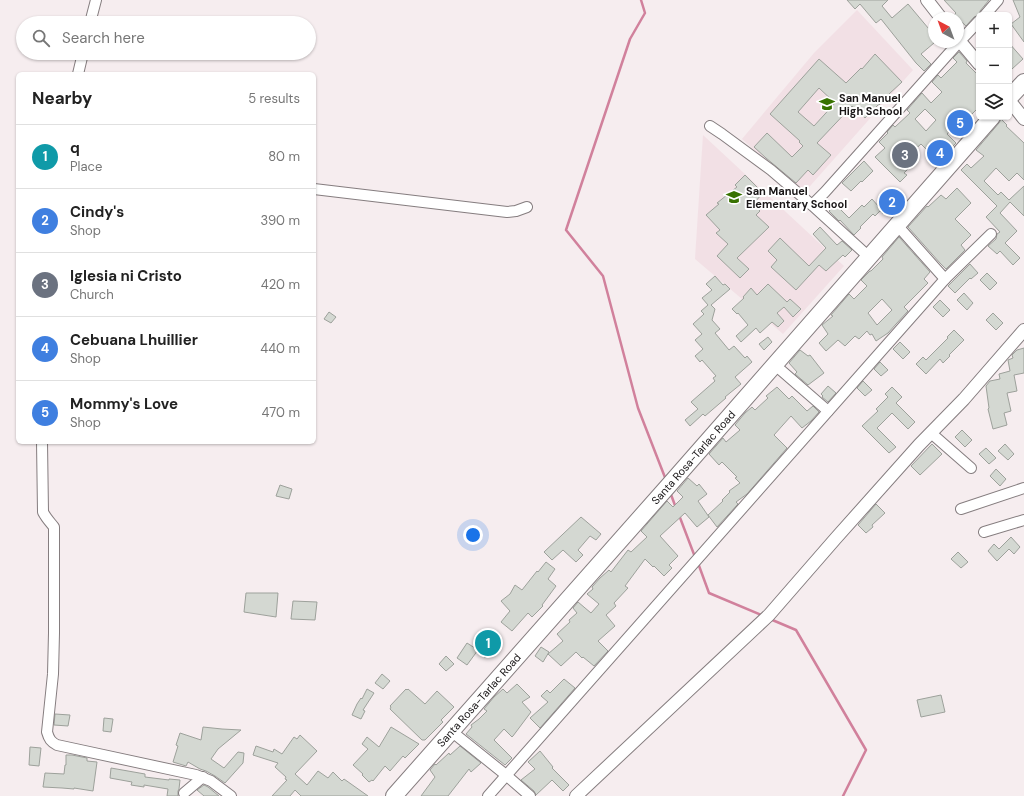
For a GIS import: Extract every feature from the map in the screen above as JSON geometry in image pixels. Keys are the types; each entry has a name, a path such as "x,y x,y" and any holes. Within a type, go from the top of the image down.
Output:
{"highway":[{"path":"1012,96 1024,82"},
{"name":"Santa Rosa-Tarlac Road","path":"394,796 989,120"}],"street":[{"path":"92,16 96,0"},
{"path":"927,0 936,12"},
{"path":"988,12 998,0"},
{"path":"964,35 976,24"},
{"path":"964,46 976,60"},
{"path":"812,204 826,192 952,48"},
{"path":"78,72 81,60"},
{"path":"1012,103 1024,120"},
{"path":"710,126 771,170 812,204 869,257"},
{"path":"316,189 507,212 516,211 527,207"},
{"path":"897,225 945,278"},
{"path":"488,796 945,278 991,234"},
{"path":"576,796 769,615 841,532 964,399 1024,330"},
{"path":"774,365 828,411"},
{"path":"931,433 971,468"},
{"path":"42,444 43,512 54,527 54,633 53,674 47,732 49,738 57,745 203,777 211,781 230,796"},
{"path":"961,509 1024,488"},
{"path":"984,532 1024,520"},
{"path":"451,732 506,775 530,796"},
{"path":"184,793 203,777"}],"shaded area":[{"name":"San Manuel High School","path":"857,10 913,70 803,194 742,139 814,53"},
{"name":"San Manuel Elementary School","path":"703,135 844,266 783,334 695,259"}],"building":[{"path":"847,0 888,0 882,6 892,18 908,4 928,28 928,48 921,54 931,64 924,71 881,19 876,23 860,4 855,9"},
{"path":"944,0 989,0 980,12 976,12 976,16 966,26 964,24 964,12 955,12"},
{"path":"1013,0 1024,0 1024,42 1012,25 1012,23 1020,17"},
{"path":"1012,46 1023,59 1012,69"},
{"path":"959,52 967,61 966,63 976,73 976,110 971,115 969,113 947,134 956,143 949,150 947,148 936,159 921,144 911,153 917,160 904,173 907,175 900,182 875,157 885,148 879,142 888,133 887,132 893,125 895,127 910,113 907,110 922,93 931,103 942,92 932,82 938,75 941,78 957,62 953,58","holes":["925,109 936,120 926,131 915,119"]},
{"path":"875,54 902,82 865,118 852,106 817,143 831,155 813,175 808,170 796,183 754,147 767,133 792,157 803,146 799,142 800,141 770,114 819,59 846,83 861,68 862,69","holes":["819,88 835,103 814,126 798,112"]},
{"path":"1002,120 1007,125 1006,126 1024,143 1024,180 1017,173 1009,181 996,168 984,181 998,195 1001,192 1009,200 1024,186 1024,216 1010,202 1000,213 1017,231 1005,243 1020,258 1013,265 1000,251 997,254 988,246 996,239 997,234 1000,232 986,217 997,206 961,170 967,164 971,168 984,156 976,150"},
{"path":"864,161 873,171 851,191 842,183"},
{"path":"745,175 763,193 753,204 760,211 756,215 769,227 737,258 749,269 740,278 717,256 728,244 716,233 720,230 706,215 719,204 717,203 737,187 735,185"},
{"path":"957,188 971,203 955,219 971,235 961,245 965,250 946,269 908,227 927,206 928,207 941,195 946,199"},
{"path":"893,195 898,200 883,214 880,211 875,216 873,214 854,235 829,211 836,205 849,218 862,205 864,207 872,199 879,207"},
{"path":"820,227 837,245 842,241 852,250 845,257 843,255 826,271 819,265 796,290 771,267 777,260 768,251 780,238 809,266 826,248 813,234"},
{"path":"899,237 930,272 924,279 928,283 904,307 908,311 888,333 876,341 872,334 870,335 867,331 859,339 855,336 845,346 838,340 826,351 819,343 828,334 822,325 833,316 831,315 849,294 854,299 867,286 861,280 883,259 882,257","holes":["882,299 892,310 877,325 868,313"]},
{"path":"970,264 978,273 971,279 970,278 955,293 948,286"},
{"path":"987,273 997,283 990,290 980,280"},
{"path":"715,276 723,285 725,284 730,289 711,305 715,309 712,320 720,329 715,333 729,350 734,346 745,358 747,356 752,362 735,377 741,384 705,416 703,414 690,426 685,420 698,409 691,402 715,381 713,378 716,376 702,360 700,362 695,356 703,349 695,340 702,334 693,324 704,314 701,311 708,305 702,298 712,290 706,284"},
{"path":"768,284 787,302 790,299 801,309 793,317 784,307 777,313 784,321 778,327 772,322 760,333 756,328 741,342 736,336 748,325 738,313 737,314 732,309 744,298 743,297 751,288 757,295"},
{"path":"964,293 973,303 967,310 957,300"},
{"path":"940,300 950,310 943,317 933,307"},
{"path":"329,312 336,317 331,323 324,319"},
{"path":"993,313 1003,323 996,330 986,320"},
{"path":"954,330 964,340 943,363 940,359 926,374 916,364 923,357 926,360"},
{"path":"768,337 772,342 764,350 759,344"},
{"path":"900,342 910,352 903,359 893,349"},
{"path":"1024,348 1024,373 1014,375 1017,391 1007,393 1011,411 1004,413 1007,425 993,429 988,409 986,386 990,381 1000,379 999,374 1010,371 1008,360 1013,358 1012,355 1017,350"},
{"path":"800,350 808,356 810,355 824,373 808,385 795,374 797,372 789,363"},
{"path":"880,362 888,370 881,376 874,369"},
{"path":"863,381 872,390 865,396 857,388"},
{"path":"828,386 836,393 828,402 822,397 823,396 821,394"},
{"path":"777,387 789,399 792,396 807,411 813,406 819,412 802,428 791,416 774,435 787,448 747,494 736,502 738,504 717,527 708,515 723,501 722,500 730,492 729,491 740,483 735,478 737,477 722,462 719,465 709,454 723,438 726,442 740,430 735,425 745,413 752,407 755,410 768,398 766,396"},
{"path":"892,387 902,397 896,403 915,422 908,429 892,413 877,428 896,447 889,453 862,426 878,411 876,409 888,397 885,394"},
{"path":"962,430 972,440 965,447 955,437"},
{"path":"932,444 942,454 920,475 911,466"},
{"path":"1005,444 1014,454 1008,460 998,451"},
{"path":"986,448 996,458 989,464 979,454"},
{"path":"996,469 1006,479 1000,486 990,476"},
{"path":"688,478 697,486 699,484 707,494 698,501 709,517 697,527 685,513 660,536 678,556 669,565 672,568 664,576 645,559 625,586 628,588 614,603 616,606 606,615 615,626 598,641 608,651 594,666 576,652 561,666 548,654 563,641 557,634 577,613 573,608 578,602 591,613 599,604 587,594 593,589 592,587 600,578 609,570 611,572 628,550 631,552 647,537 641,531 667,501 673,507 683,497 677,491"},
{"path":"280,485 292,489 289,499 276,496"},
{"path":"876,504 885,513 866,533 858,525"},
{"path":"581,517 601,534 596,540 590,536 578,550 583,555 576,562 563,550 552,560 544,552"},
{"path":"1011,537 1020,547 1014,554 1009,549 997,561 988,551 994,544 999,549"},
{"path":"958,552 968,562 961,568 951,559"},
{"path":"546,562 555,569 548,579 556,586 542,605 543,606 532,617 528,613 512,631 501,622 510,611 501,601 510,594 515,585 522,590"},
{"path":"246,593 278,593 276,617 244,612"},
{"path":"293,601 317,602 315,620 291,619"},
{"path":"489,631 492,631 502,640 485,658 475,646"},
{"path":"467,643 478,650 467,665 457,658"},
{"path":"541,647 549,652 543,662 535,656"},
{"path":"446,656 454,664 446,671 439,664"},
{"path":"382,674 390,681 383,689 375,683"},
{"path":"564,679 575,688 540,728 530,718 548,702 541,696 547,690 550,693"},
{"path":"517,684 530,697 522,702 531,712 512,737 504,729 494,740 512,758 505,765 466,734 472,727 471,725 487,711 484,709 494,697 503,689 507,693"},
{"path":"367,689 374,693 363,710 365,711 361,719 352,715"},
{"path":"406,689 408,689 425,704 437,691 454,707 441,720 443,722 425,740 422,740 390,709 390,706"},
{"path":"941,695 945,712 921,717 917,700"},
{"path":"55,714 70,715 68,726 54,725"},
{"path":"104,718 113,719 111,732 103,731"},
{"path":"203,727 241,730 218,749 211,759 224,768 238,752 244,753 243,763 225,783 188,762 186,766 173,762 180,733 201,740"},
{"path":"391,727 419,744 405,758 403,756 390,771 385,766 373,781 372,780 369,782 353,765 368,749 362,744 367,737 379,747"},
{"path":"300,735 317,751 295,774 307,785 318,771 328,778 333,772 342,781 344,779 368,796 301,796 295,790 290,796 272,796 287,780 285,779 286,777 275,767 278,763 253,755 256,746 273,752 274,749 282,754 294,737 297,739"},
{"path":"460,746 481,763 471,772 469,769 448,796 421,796 435,777 430,770 435,764 436,765 449,753 450,755"},
{"path":"30,747 41,748 39,766 29,765"},
{"path":"540,751 553,767 552,768 569,785 563,791 552,780 536,795 534,791 521,780 535,769 528,762"},
{"path":"66,755 87,758 87,761 97,762 93,791 74,788 43,787 45,773 64,774"},
{"path":"111,768 145,774 145,777 180,780 178,796 167,796 168,789 144,785 144,787 131,785 132,782 110,778"},
{"path":"204,785 219,796 204,796 197,790"}],"waterway":[{"path":"641,0 645,13 630,39 566,230 603,276 638,408 666,480"},
{"path":"670,492 676,508"},
{"path":"679,515 695,557"},
{"path":"698,563 709,593 764,616"},
{"path":"770,619 796,630 866,750 843,796"}],"place":[{"name":"San Manuel High School","path":"827,104"},
{"name":"Mommy's Love","path":"960,123"},
{"name":"Cebuana Lhuillier","path":"940,153"},
{"name":"Iglesia ni Cristo","path":"905,155"},
{"name":"San Manuel Elementary School","path":"734,197"},
{"name":"Cindy's","path":"892,202"},
{"name":"q","path":"488,643"}]}
